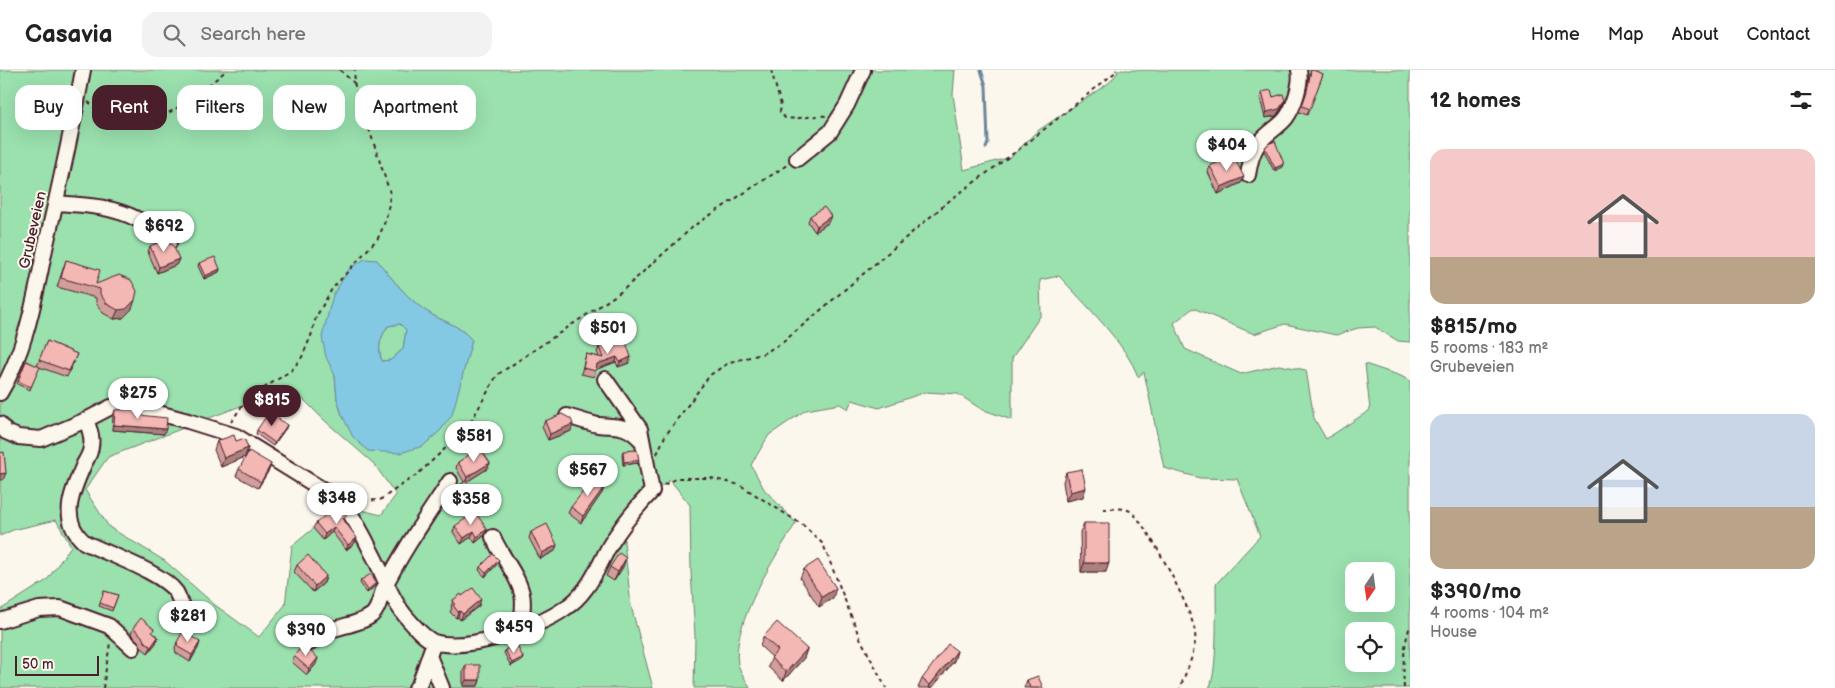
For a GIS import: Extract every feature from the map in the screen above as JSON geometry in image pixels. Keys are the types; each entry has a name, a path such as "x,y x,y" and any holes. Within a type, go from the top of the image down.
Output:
{"street":[{"name":"Grubeveien","path":"80,85 82,70"},
{"path":"797,159 830,132 847,105 863,70"},
{"path":"1248,175 1253,154 1259,143 1286,118 1299,88 1301,78 1299,70"},
{"name":"Grubeveien","path":"0,393 16,358 28,322 71,130"},
{"path":"56,203 105,207 120,211 140,221 169,244"},
{"path":"0,424 6,432 18,438 41,439 111,407 132,406 236,436 341,501 354,517 386,585 407,618 427,638 434,642 452,645 477,643 523,629 542,622 565,609 586,588 611,544 634,510 652,491 640,429 605,379"},
{"path":"567,416 596,424 632,430 643,442"},
{"path":"86,420 91,435 91,447 70,499 69,518 76,536 84,542 154,575 176,592 184,610"},
{"path":"310,643 311,640 324,633 372,615 404,550 450,481"},
{"path":"493,538 499,552 518,581 522,593 523,629"},
{"path":"0,621 53,607 66,609 113,628 133,648"},
{"path":"416,688 419,685 434,642"},
{"path":"429,656 442,688"}],"path":[{"path":"82,98 108,114 129,123 153,119 182,106 227,70"},
{"path":"340,70 354,84"},
{"path":"224,432 247,399 292,370 302,357 311,336 316,317 332,289 378,238 390,207 390,194 354,84 355,70"},
{"path":"772,70 781,105 780,112 784,118 818,116 828,117 837,121"},
{"path":"657,454 666,436 710,375 730,362 762,354 782,343 949,201 1026,144 1118,70"},
{"path":"341,501 380,500 419,473 468,427 497,375 622,292 695,224 797,159"},
{"path":"652,491 677,478 711,478 740,485 803,525 823,544 859,636 886,688"},
{"path":"1103,509 1126,509 1139,520 1178,586 1187,606 1195,634 1194,649 1180,688"},
{"path":"1404,688 1403,663 1405,639 1410,626"},
{"path":"103,688 113,628"}],"green space":[{"path":"0,70 955,70 953,94 964,170 1011,157 1036,132 1110,82 1118,72 1115,70 1410,70 1410,342 1398,341 1375,327 1358,328 1336,335 1285,324 1254,334 1193,308 1174,323 1185,349 1241,374 1279,365 1306,370 1314,418 1326,439 1370,410 1365,364 1410,381 1410,688 1209,688 1212,681 1215,655 1216,584 1260,536 1237,479 1200,478 1164,468 1144,372 1138,377 1124,351 1114,338 1059,276 1040,280 1041,315 1012,358 1012,420 981,409 958,394 926,392 879,408 852,400 848,409 840,404 806,410 769,435 751,465 764,489 796,523 756,591 741,630 738,664 750,688 694,688 695,636 691,572 690,505 670,480 631,508 624,541 631,606 653,688 0,688 0,610 47,580 71,546 56,520 13,530 0,536","holes":["377,261 413,301 433,315 461,330 472,340 466,358 342,415 337,399 335,376","295,391 324,420 374,464 396,495 381,515 342,505 292,546 285,605 259,637 215,605 165,561 109,527 85,490 108,457 238,407"]},
{"path":"400,324 406,330 403,349 391,360 382,361 380,343 383,335 388,326"}],"water":[{"path":"365,259 377,260 413,301 433,315 461,330 472,340 452,415 440,431 423,446 400,453 368,451 353,437 342,415 337,399 335,376 326,357 322,337 333,295 350,268","holes":["400,324 406,330 403,349 391,360 382,361 380,343 388,326"]}],"building":[{"path":"1311,70 1323,74 1310,109 1302,106"},
{"path":"1271,90 1273,97 1283,94 1285,101 1279,109 1267,112 1262,92"},
{"path":"1275,141 1284,164 1275,168 1265,148 1268,144"},
{"path":"1225,159 1227,163 1234,160 1244,177 1221,187 1210,166"},
{"path":"824,207 831,216 817,226 810,216"},
{"path":"162,241 173,245 179,259 159,267 150,246"},
{"path":"215,257 220,269 205,276 199,263"},
{"path":"66,260 100,270 96,284 119,275 131,280 137,291 135,300 126,309 118,310 107,304 100,294 100,289 61,278"},
{"path":"625,340 631,357 620,362 617,357 597,364 596,371 583,368 586,354 603,358 599,347 607,343 608,346"},
{"path":"47,341 77,354 69,371 39,360"},
{"path":"26,361 40,367 31,387 18,381"},
{"path":"133,409 140,411 139,415 167,418 166,429 114,425 115,410"},
{"path":"269,412 287,425 275,443 257,430"},
{"path":"562,414 571,419 573,424 550,434 545,421"},
{"path":"234,435 236,441 245,440 248,448 224,458 217,441"},
{"path":"480,448 490,463 467,477 458,462"},
{"path":"637,450 639,460 624,462 623,451"},
{"path":"249,451 271,464 261,482 239,469"},
{"path":"4,452 6,473 0,474 0,453"},
{"path":"1082,469 1086,488 1070,492 1066,472"},
{"path":"593,479 604,487 583,516 571,507"},
{"path":"466,481 472,491 455,502 450,495 455,488"},
{"path":"338,505 347,516 343,519 357,538 348,545 334,527 325,534 316,523"},
{"path":"475,512 487,529 477,537 474,531 464,538 455,526"},
{"path":"1084,523 1109,523 1109,563 1084,563"},
{"path":"547,524 557,545 542,553 531,532"},
{"path":"619,553 626,558 618,572 610,567"},
{"path":"493,554 499,560 486,573 480,567"},
{"path":"308,555 326,576 315,586 297,565"},
{"path":"818,560 836,588 822,597 804,569"},
{"path":"371,574 376,583 368,590 361,580"},
{"path":"473,588 481,599 463,614 460,611 458,612 453,605 455,604 453,600"},
{"path":"104,591 118,595 113,608 100,603"},
{"path":"176,609 180,619 170,622 167,611"},
{"path":"141,618 154,629 152,632 158,637 151,647 133,628"},
{"path":"299,620 308,627 303,632 305,634 302,643 292,634 294,633 290,629"},
{"path":"777,622 807,649 786,672 771,658 778,650 763,637"},
{"path":"183,631 200,642 192,655 178,647 177,642"},
{"path":"516,644 523,657 512,663 505,650"},
{"path":"948,644 957,651 930,685 922,679"},
{"path":"303,645 318,658 309,669 294,656"},
{"path":"466,665 480,665 480,680 466,680"},
{"path":"1038,676 1043,688 1030,688 1027,680"}],"waterway":[{"path":"981,70 986,86 988,143 986,148"}]}
